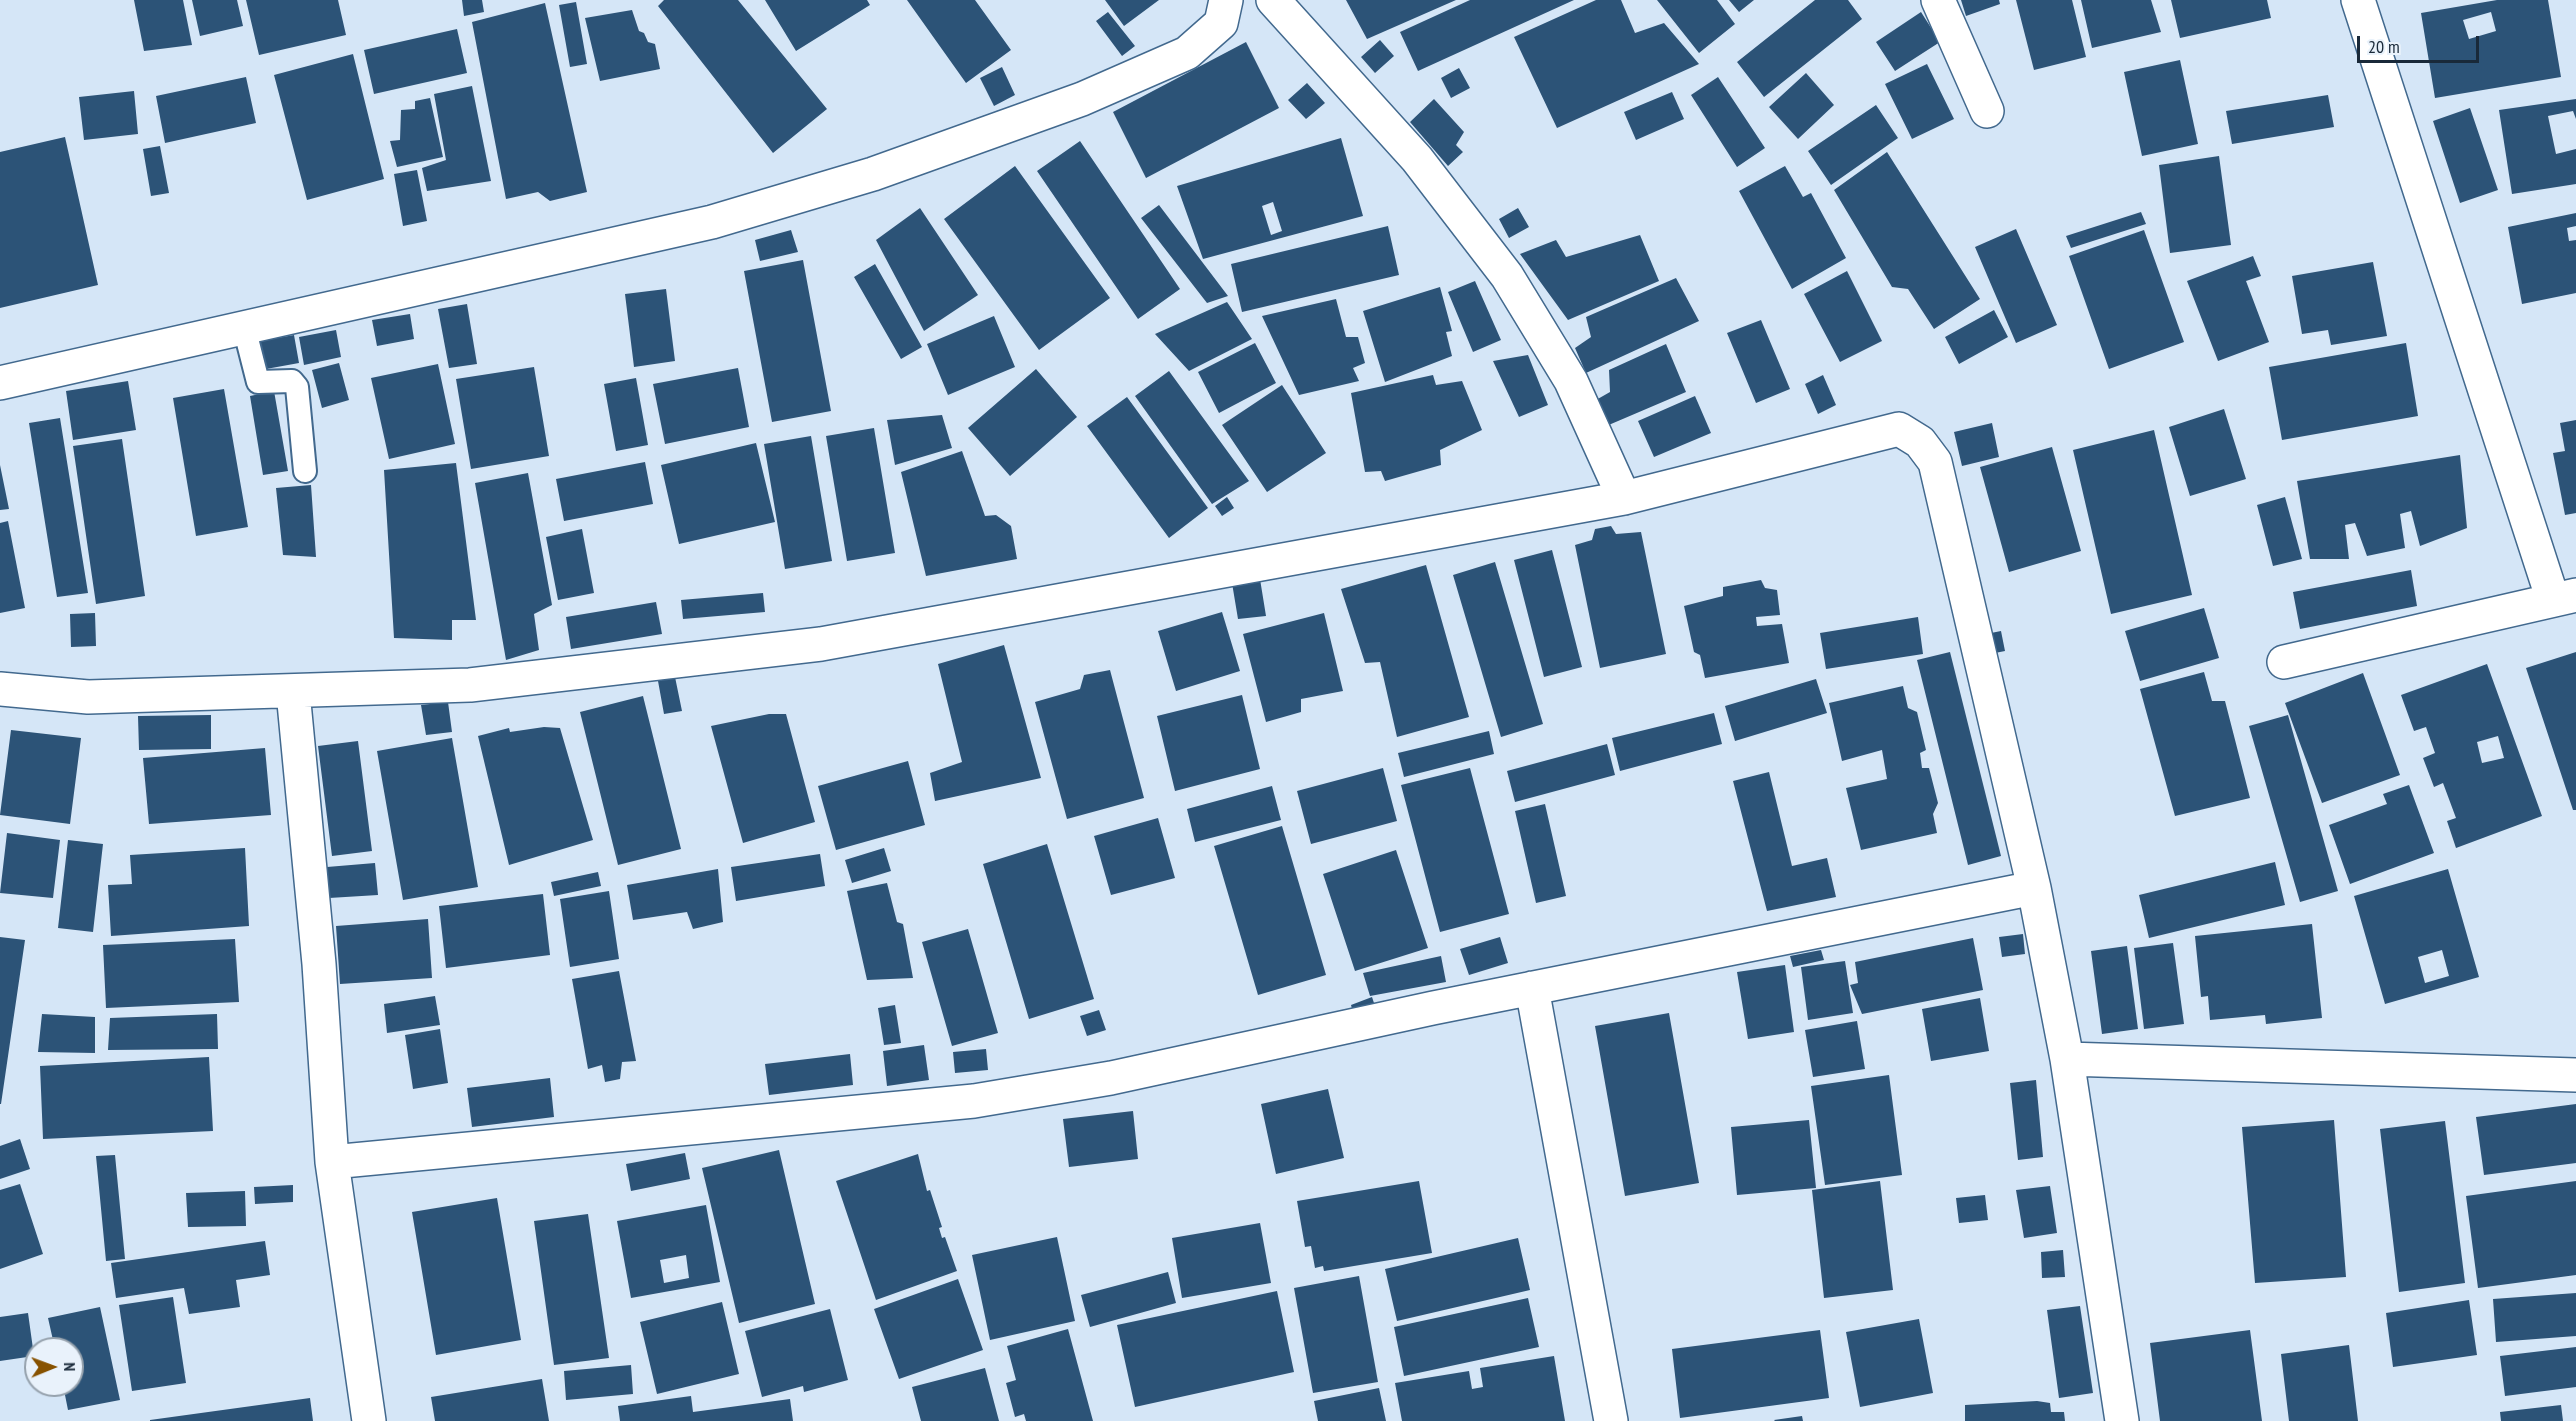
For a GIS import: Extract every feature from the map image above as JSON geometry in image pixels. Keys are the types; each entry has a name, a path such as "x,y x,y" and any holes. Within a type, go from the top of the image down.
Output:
{"street":[{"path":"0,383 712,222 873,174 1082,99 1187,53 1221,23 1226,0"},
{"path":"1273,0 1417,159 1508,276 1571,381 1624,498"},
{"path":"1938,0 1987,111"},
{"path":"2284,662 2564,597 2358,0"},
{"path":"0,689 88,697 470,685 821,644 1624,498 1899,429 1920,442 1935,462 2034,888 2067,1059 2122,1421"},
{"path":"293,692 319,964 332,1162 369,1421"},
{"path":"332,1162 974,1101 1111,1078 1532,988 2034,888"},
{"path":"1532,988 1611,1421"},
{"path":"2067,1059 2576,1075"}],"lane":[{"path":"244,327 258,382 292,381 297,387 305,471"}],"building":[{"path":"134,0 183,0 192,45 144,51"},
{"path":"192,0 237,0 243,26 200,36"},
{"path":"246,0 338,0 346,35 259,55"},
{"path":"462,0 482,0 484,12 464,16"},
{"path":"664,0 738,0 827,109 773,153 658,6"},
{"path":"765,0 867,0 870,5 796,51"},
{"path":"907,0 975,0 1011,50 966,83"},
{"path":"1105,0 1159,0 1124,26"},
{"path":"1346,0 1456,0 1367,39"},
{"path":"1470,0 1574,0 1418,71 1400,32"},
{"path":"1596,0 1621,0 1635,33 1664,23 1699,64 1557,128 1514,37"},
{"path":"1657,0 1717,0 1735,24 1699,53"},
{"path":"1729,0 1754,0 1739,12"},
{"path":"1815,0 1848,0 1862,19 1764,97 1737,62"},
{"path":"1961,0 1999,0 2000,4 1966,16"},
{"path":"2016,0 2072,0 2086,57 2034,70"},
{"path":"2081,0 2151,0 2161,32 2092,48"},
{"path":"2171,0 2267,0 2271,18 2180,38"},
{"path":"2497,0 2548,0 2561,77 2435,98 2421,13","holes":["2491,12 2496,31 2469,39 2463,20"]},
{"path":"576,2 587,64 570,67 559,5"},
{"path":"545,3 587,192 550,201 538,192 506,199 472,22"},
{"path":"632,10 639,31 644,33 648,42 655,44 660,69 600,81 585,18"},
{"path":"1108,12 1135,46 1122,56 1096,21"},
{"path":"1921,12 1940,42 1895,71 1876,42"},
{"path":"457,29 467,73 374,94 364,50"},
{"path":"1380,40 1394,56 1375,73 1361,57"},
{"path":"1246,42 1279,108 1146,178 1113,112"},
{"path":"353,54 384,179 307,200 274,75"},
{"path":"2180,60 2198,144 2142,156 2124,72"},
{"path":"1927,64 1954,119 1912,139 1885,84"},
{"path":"1002,67 1015,95 994,106 980,78"},
{"path":"1459,68 1470,88 1451,98 1441,78"},
{"path":"1806,73 1834,105 1798,139 1769,107"},
{"path":"246,77 256,123 165,143 156,96"},
{"path":"1718,77 1765,148 1737,167 1691,95"},
{"path":"1307,83 1325,103 1306,119 1288,100"},
{"path":"472,86 491,181 427,191 422,168 446,160 434,94"},
{"path":"134,91 138,134 84,140 79,97"},
{"path":"1672,92 1684,119 1636,140 1624,112"},
{"path":"2328,95 2334,127 2232,144 2226,111"},
{"path":"430,98 443,157 397,167 390,141 400,140 401,110 415,109 415,101"},
{"path":"1434,99 1464,132 1456,145 1463,152 1448,166 1410,122"},
{"path":"2576,99 2576,119 2573,111 2548,116 2556,154 2576,149 2576,184 2512,194 2499,110"},
{"path":"1876,105 1898,138 1831,185 1808,151"},
{"path":"2470,108 2498,190 2460,203 2433,121"},
{"path":"65,137 98,285 0,308 0,152"},
{"path":"1341,138 1363,216 1203,259 1177,186","holes":["1273,202 1282,231 1271,235 1262,206"]},
{"path":"1080,141 1180,289 1138,319 1037,171"},
{"path":"160,146 169,193 151,196 143,149"},
{"path":"1887,152 1980,299 1934,329 1908,289 1892,287 1834,190"},
{"path":"2219,156 2231,245 2170,253 2159,165"},
{"path":"1015,166 1110,298 1039,350 944,219"},
{"path":"1785,166 1803,197 1811,193 1846,258 1792,289 1739,191"},
{"path":"417,170 427,221 403,226 394,174"},
{"path":"1159,205 1228,296 1207,303 1141,218"},
{"path":"920,208 978,295 924,331 876,240"},
{"path":"1518,208 1529,227 1509,238 1499,219"},
{"path":"2141,212 2146,224 2071,248 2066,236"},
{"path":"2576,213 2576,226 2567,228 2569,241 2576,240 2576,293 2522,304 2508,227"},
{"path":"1388,226 1399,275 1242,312 1231,264"},
{"path":"2016,229 2057,325 2016,343 1975,247"},
{"path":"791,230 798,252 760,261 755,240"},
{"path":"2144,230 2184,342 2109,369 2069,256"},
{"path":"1640,235 1659,281 1568,320 1520,254 1556,240 1566,257"},
{"path":"2253,256 2261,276 2246,281 2269,342 2218,361 2187,281"},
{"path":"803,260 831,411 772,422 744,271"},
{"path":"2373,262 2387,336 2331,345 2328,330 2302,334 2292,276"},
{"path":"875,264 922,347 901,359 854,277"},
{"path":"1847,271 1882,341 1840,362 1804,294"},
{"path":"1676,278 1699,321 1586,373 1575,348 1591,337 1586,317"},
{"path":"1475,281 1501,340 1473,352 1448,292"},
{"path":"1440,287 1452,331 1446,332 1452,356 1385,382 1363,311"},
{"path":"666,289 675,361 634,367 625,294"},
{"path":"1336,299 1346,337 1358,337 1365,363 1353,368 1359,381 1299,395 1262,316"},
{"path":"1227,302 1252,339 1189,371 1155,334"},
{"path":"467,304 477,364 449,368 438,309"},
{"path":"1994,310 2008,337 1959,364 1945,337"},
{"path":"410,314 414,339 377,346 372,320"},
{"path":"994,316 1015,367 948,395 927,344"},
{"path":"1761,320 1790,389 1756,403 1727,333"},
{"path":"336,330 341,357 304,365 299,337"},
{"path":"294,335 299,363 266,369 260,341"},
{"path":"1255,343 1276,383 1219,413 1198,372"},
{"path":"2406,343 2418,416 2282,440 2269,367"},
{"path":"1666,344 1686,392 1604,427 1596,400 1610,392 1609,370"},
{"path":"1528,355 1548,405 1519,417 1493,361"},
{"path":"339,363 349,400 322,408 312,370"},
{"path":"438,364 455,444 389,459 371,378"},
{"path":"534,367 549,456 471,469 456,379"},
{"path":"738,368 749,427 665,444 653,384"},
{"path":"1036,369 1077,417 1010,476 968,428"},
{"path":"1169,371 1249,481 1212,504 1135,396"},
{"path":"1433,375 1436,385 1462,381 1482,430 1440,450 1441,465 1385,481 1381,471 1365,472 1351,393"},
{"path":"1823,375 1836,405 1818,414 1805,384"},
{"path":"636,378 648,445 616,451 604,384"},
{"path":"128,381 136,430 73,440 66,391"},
{"path":"1282,385 1326,453 1267,492 1222,425"},
{"path":"224,389 248,527 196,536 173,398"},
{"path":"274,391 288,471 263,475 250,396"},
{"path":"1695,396 1711,433 1654,457 1638,421"},
{"path":"1127,397 1208,508 1169,538 1087,426"},
{"path":"2224,409 2246,479 2190,496 2169,427"},
{"path":"942,415 952,448 895,465 887,420"},
{"path":"60,418 88,593 57,597 29,423"},
{"path":"2576,420 2576,513 2565,515 2553,453 2565,451 2560,423"},
{"path":"1992,423 1999,457 1962,466 1954,432"},
{"path":"874,428 895,553 847,561 826,436"},
{"path":"2154,430 2192,595 2111,614 2073,450"},
{"path":"811,436 832,561 785,569 764,444"},
{"path":"122,439 145,596 96,604 73,446"},
{"path":"756,443 775,522 679,544 661,465"},
{"path":"2052,447 2081,551 2009,572 1980,467"},
{"path":"962,451 985,516 996,515 1011,526 1017,559 926,576 901,472"},
{"path":"2460,455 2467,528 2420,546 2411,511 2400,514 2405,548 2367,556 2355,523 2345,525 2349,559 2310,559 2297,481"},
{"path":"645,462 653,504 564,521 556,479"},
{"path":"456,463 476,620 452,620 452,640 394,638 384,470"},
{"path":"0,465 9,509 0,510"},
{"path":"528,473 552,605 534,614 539,650 506,660 475,483"},
{"path":"311,485 316,557 283,555 276,488"},
{"path":"1227,497 1234,508 1222,516 1215,506"},
{"path":"2285,497 2302,559 2273,566 2257,505"},
{"path":"8,521 25,608 0,613 0,523"},
{"path":"1611,526 1616,534 1641,532 1666,654 1600,668 1575,545 1592,540 1595,529"},
{"path":"582,529 594,593 558,600 546,537"},
{"path":"1552,550 1582,667 1544,677 1514,560"},
{"path":"1495,562 1543,724 1501,737 1453,575"},
{"path":"1426,565 1469,717 1397,737 1380,662 1365,663 1341,589"},
{"path":"2411,570 2417,606 2300,629 2293,592"},
{"path":"1260,579 1266,616 1238,619 1232,583"},
{"path":"1761,580 1765,588 1777,590 1780,615 1756,617 1757,626 1782,624 1789,663 1705,678 1700,655 1694,652 1684,606 1723,596 1723,587"},
{"path":"763,593 765,612 683,619 681,600"},
{"path":"656,602 662,634 571,649 566,617"},
{"path":"2204,608 2219,658 2140,681 2125,631"},
{"path":"1222,612 1240,671 1176,691 1158,631"},
{"path":"95,613 96,646 71,647 70,614"},
{"path":"1324,613 1343,691 1301,699 1301,712 1266,722 1243,634"},
{"path":"1918,617 1923,654 1826,669 1820,633"},
{"path":"2001,631 2005,651 1990,654 1986,634"},
{"path":"1004,645 1041,778 935,801 930,773 962,762 938,664"},
{"path":"1950,652 2001,856 1968,865 1917,660"},
{"path":"2576,652 2576,810 2573,810 2526,668"},
{"path":"2487,664 2542,816 2456,848 2447,821 2456,818 2443,783 2434,787 2423,758 2435,753 2426,727 2414,731 2401,695","holes":["2498,736 2504,758 2482,763 2477,742"]},
{"path":"1110,670 1144,798 1067,819 1035,702 1080,689 1084,675"},
{"path":"2204,672 2212,701 2225,701 2250,798 2175,816 2140,689"},
{"path":"2363,673 2400,775 2322,803 2285,703"},
{"path":"675,677 682,711 664,714 658,681"},
{"path":"1816,679 1827,713 1735,741 1725,706"},
{"path":"1903,686 1908,708 1917,712 1926,750 1920,753 1922,768 1929,768 1938,803 1933,814 1937,833 1861,850 1846,788 1887,779 1882,750 1842,761 1829,703"},
{"path":"1242,695 1260,769 1175,791 1157,716"},
{"path":"643,696 681,849 618,865 580,712"},
{"path":"448,702 452,732 426,735 421,705"},
{"path":"1714,713 1722,744 1620,771 1612,738"},
{"path":"769,714 786,714 815,822 743,843 711,726"},
{"path":"211,715 211,749 139,750 138,716"},
{"path":"2288,715 2338,891 2300,902 2249,726"},
{"path":"544,727 560,728 593,840 509,865 478,736 509,728 510,732"},
{"path":"11,730 81,738 70,824 0,815"},
{"path":"1489,731 1494,754 1404,777 1398,753"},
{"path":"452,738 478,887 403,900 377,751"},
{"path":"358,741 372,851 332,856 318,746"},
{"path":"1607,744 1615,775 1515,802 1507,771"},
{"path":"265,748 271,815 149,824 143,758"},
{"path":"908,761 925,825 836,850 818,786"},
{"path":"1383,768 1397,821 1311,844 1297,791"},
{"path":"1470,768 1509,914 1440,932 1401,785"},
{"path":"1769,772 1792,866 1827,858 1836,897 1767,911 1733,781"},
{"path":"2409,785 2434,853 2350,884 2329,825 2387,804 2383,794"},
{"path":"1272,786 1281,820 1195,842 1187,809"},
{"path":"1545,804 1566,896 1536,903 1515,811"},
{"path":"1158,818 1175,878 1111,895 1094,836"},
{"path":"1282,826 1326,975 1258,995 1214,846"},
{"path":"7,833 60,840 53,898 0,893"},
{"path":"68,840 103,844 93,932 58,928"},
{"path":"1047,844 1094,999 1029,1019 983,864"},
{"path":"245,848 249,926 111,936 108,885 132,884 130,855"},
{"path":"884,848 891,871 852,883 845,860"},
{"path":"1396,850 1428,948 1355,971 1323,874"},
{"path":"820,854 825,886 736,901 731,867"},
{"path":"2275,862 2285,905 2149,938 2139,895"},
{"path":"375,863 378,895 329,898 327,867"},
{"path":"718,869 723,922 693,929 687,912 633,920 627,885"},
{"path":"2448,869 2479,977 2385,1004 2354,896","holes":["2442,950 2449,976 2425,983 2418,957"]},
{"path":"598,872 601,886 554,896 551,882"},
{"path":"887,883 897,922 903,924 913,978 867,980 847,891"},
{"path":"609,891 619,959 570,967 560,899"},
{"path":"543,894 550,955 446,968 439,906"},
{"path":"428,919 432,978 340,984 336,926"},
{"path":"2312,924 2322,1018 2266,1024 2265,1015 2210,1020 2208,996 2201,997 2195,936"},
{"path":"968,929 998,1033 952,1046 922,942"},
{"path":"2023,934 2025,954 2002,957 1999,937"},
{"path":"0,937 25,940 1,1104 0,1104"},
{"path":"1500,937 1508,963 1469,975 1460,949"},
{"path":"1973,938 1983,990 1862,1014 1850,985 1858,983 1855,962"},
{"path":"235,939 239,1002 106,1008 103,945"},
{"path":"2173,943 2184,1024 2144,1029 2134,948"},
{"path":"2127,946 2138,1029 2102,1034 2091,951"},
{"path":"1821,950 1824,960 1793,967 1790,956"},
{"path":"1441,956 1446,982 1370,996 1363,973"},
{"path":"1845,961 1853,1013 1808,1020 1801,967"},
{"path":"1785,965 1794,1032 1748,1039 1737,972"},
{"path":"619,971 636,1061 622,1062 620,1079 605,1082 602,1065 588,1069 572,979"},
{"path":"435,996 440,1025 387,1033 384,1004"},
{"path":"1372,997 1377,1012 1355,1020 1351,1005"},
{"path":"1980,998 1989,1051 1931,1061 1922,1009"},
{"path":"895,1005 901,1043 884,1045 878,1008"},
{"path":"1099,1010 1106,1030 1087,1036 1080,1016"},
{"path":"1669,1013 1699,1183 1625,1196 1595,1026"},
{"path":"42,1014 95,1017 95,1053 38,1052"},
{"path":"217,1014 218,1049 108,1050 110,1018"},
{"path":"1857,1021 1865,1069 1813,1077 1805,1030"},
{"path":"440,1029 448,1083 413,1089 405,1035"},
{"path":"924,1045 929,1080 887,1086 883,1051"},
{"path":"986,1049 988,1070 955,1073 953,1052"},
{"path":"850,1054 853,1085 769,1095 765,1064"},
{"path":"209,1057 213,1131 43,1139 40,1066"},
{"path":"1889,1075 1902,1175 1825,1185 1811,1086"},
{"path":"550,1078 554,1117 472,1127 467,1088"},
{"path":"2036,1080 2043,1157 2018,1160 2010,1083"},
{"path":"1328,1089 1344,1158 1276,1174 1261,1104"},
{"path":"2576,1104 2576,1163 2484,1175 2476,1117"},
{"path":"1133,1111 1138,1159 1069,1167 1063,1119"},
{"path":"1809,1120 1816,1188 1737,1195 1731,1127"},
{"path":"2334,1120 2346,1277 2255,1283 2242,1127"},
{"path":"2445,1121 2465,1283 2399,1292 2380,1129"},
{"path":"20,1139 30,1169 0,1179 0,1146"},
{"path":"779,1150 815,1304 739,1323 702,1168"},
{"path":"685,1153 690,1179 631,1191 626,1164"},
{"path":"918,1154 927,1191 930,1190 942,1227 939,1228 942,1238 945,1237 957,1271 876,1300 836,1181"},
{"path":"115,1155 125,1259 106,1261 96,1156"},
{"path":"1419,1181 1432,1253 1324,1271 1323,1266 1315,1268 1311,1246 1305,1247 1297,1201"},
{"path":"1880,1181 1893,1290 1824,1298 1812,1190"},
{"path":"2576,1181 2576,1275 2478,1288 2466,1196"},
{"path":"20,1184 43,1254 0,1269 0,1190"},
{"path":"293,1185 293,1202 255,1204 254,1187"},
{"path":"2050,1186 2057,1233 2024,1238 2016,1190"},
{"path":"245,1191 246,1226 188,1227 186,1193"},
{"path":"1985,1195 1988,1220 1959,1223 1956,1198"},
{"path":"497,1198 521,1340 436,1355 412,1212"},
{"path":"706,1205 720,1282 631,1298 617,1221","holes":["686,1255 689,1278 664,1283 660,1260"]},
{"path":"588,1214 609,1358 554,1365 534,1221"},
{"path":"1260,1223 1271,1283 1182,1298 1172,1238"},
{"path":"1057,1237 1075,1321 990,1340 972,1255"},
{"path":"1518,1238 1530,1290 1397,1321 1385,1269"},
{"path":"265,1241 270,1275 236,1280 240,1307 189,1314 184,1288 116,1298 111,1263"},
{"path":"2063,1250 2065,1277 2042,1278 2041,1252"},
{"path":"1168,1272 1176,1303 1090,1327 1081,1295"},
{"path":"1359,1276 1378,1382 1313,1393 1294,1288"},
{"path":"958,1279 983,1350 899,1379 874,1309"},
{"path":"1277,1291 1294,1372 1135,1407 1117,1325"},
{"path":"2576,1293 2576,1336 2496,1342 2493,1299"},
{"path":"173,1297 186,1383 132,1391 119,1305"},
{"path":"1528,1298 1539,1347 1404,1376 1394,1327"},
{"path":"2469,1300 2477,1355 2393,1367 2386,1313"},
{"path":"722,1302 739,1374 657,1394 640,1322"},
{"path":"2080,1306 2093,1393 2059,1398 2047,1310"},
{"path":"100,1307 120,1400 68,1410 65,1397 84,1397 84,1337 52,1337 48,1318"},
{"path":"830,1309 848,1380 804,1392 803,1386 762,1397 745,1331"},
{"path":"28,1313 31,1337 24,1337 24,1357 0,1361 0,1317"},
{"path":"1919,1319 1933,1393 1860,1407 1846,1332"},
{"path":"1068,1329 1093,1421 1026,1421 1024,1414 1015,1417 1006,1383 1016,1380 1007,1346"},
{"path":"1820,1330 1829,1398 1680,1418 1672,1349"},
{"path":"2250,1330 2262,1421 2160,1421 2150,1343"},
{"path":"2349,1345 2358,1421 2289,1421 2281,1354"},
{"path":"2576,1347 2576,1387 2505,1396 2500,1356"},
{"path":"1554,1356 1565,1421 1402,1421 1395,1383 1469,1371 1472,1389 1483,1387 1480,1368"},
{"path":"631,1365 633,1394 566,1400 564,1371"},
{"path":"985,1368 999,1421 921,1421 912,1387"},
{"path":"542,1379 549,1421 435,1421 431,1397"},
{"path":"1379,1388 1386,1421 1318,1421 1314,1401"},
{"path":"691,1396 693,1412 790,1399 793,1421 620,1421 618,1406"},
{"path":"310,1398 313,1421 150,1421 150,1420"},
{"path":"2037,1401 2050,1403 2051,1412 2064,1412 2065,1421 1965,1421 1965,1405"},
{"path":"2561,1405 2563,1421 2501,1421 2500,1412"},
{"path":"1802,1416 1803,1421 1774,1420"}]}
